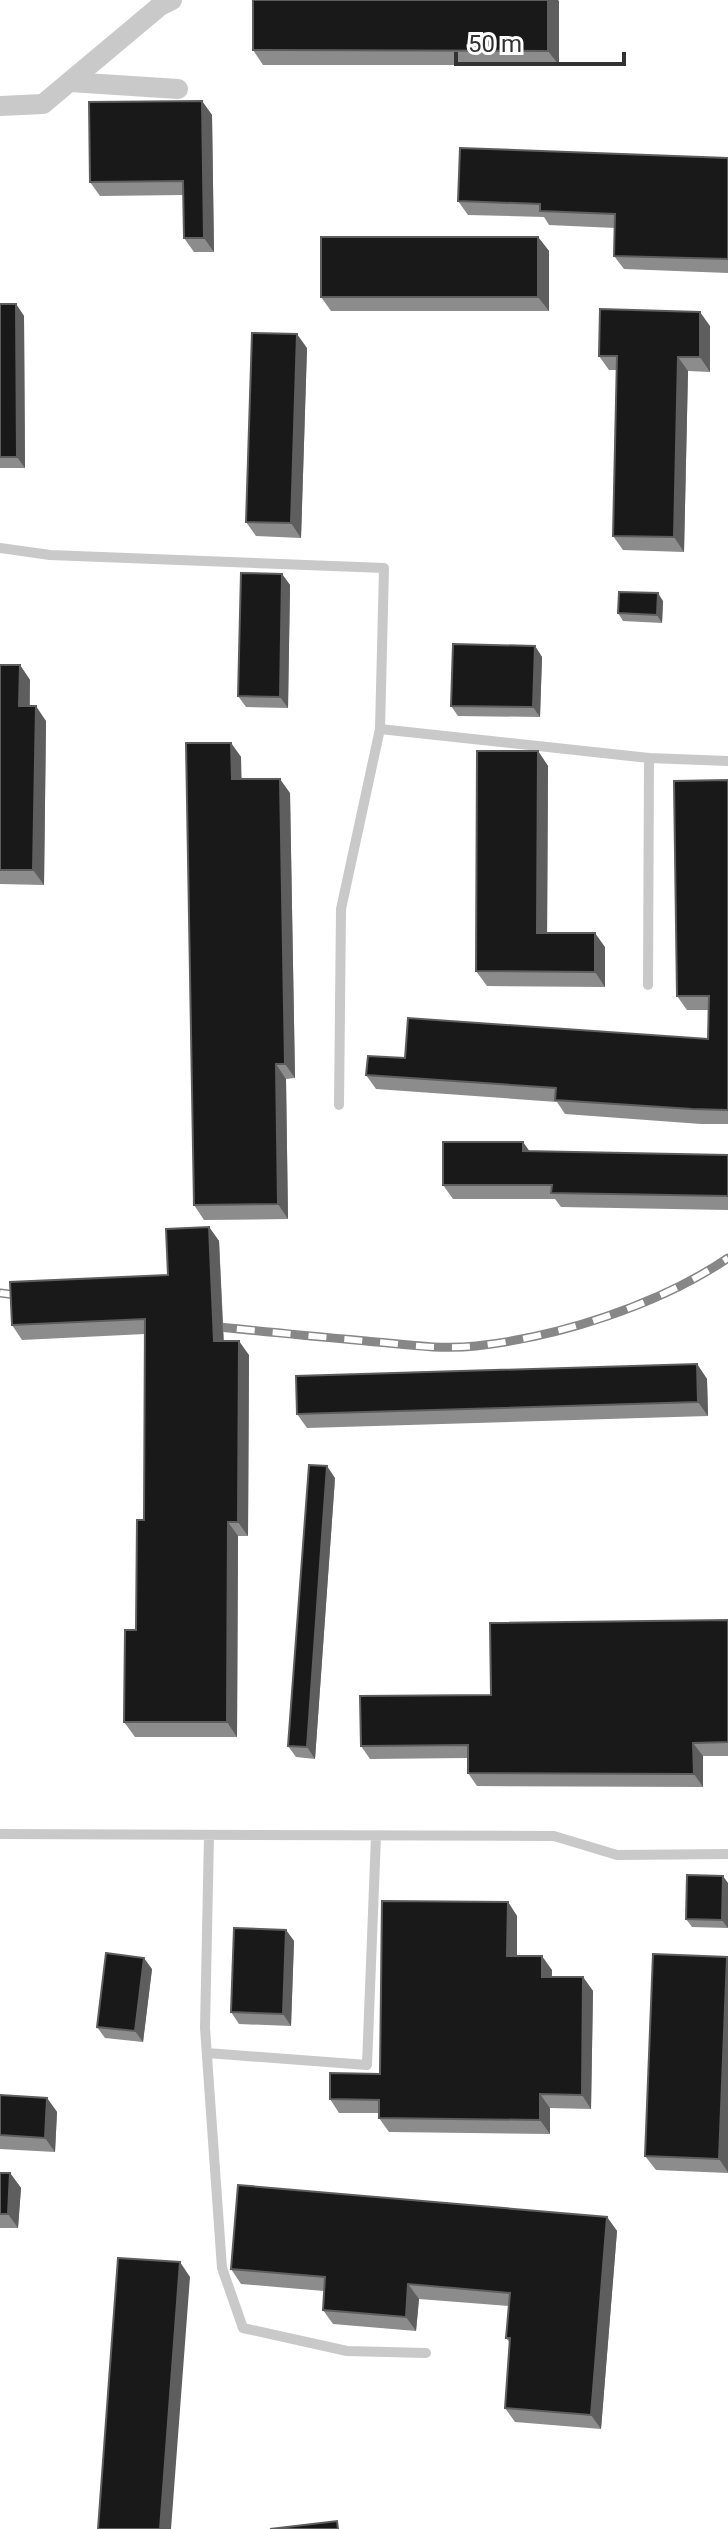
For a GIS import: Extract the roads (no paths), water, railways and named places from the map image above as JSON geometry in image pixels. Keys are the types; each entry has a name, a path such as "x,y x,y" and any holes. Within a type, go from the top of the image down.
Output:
{"street":[{"path":"0,106 43,104 160,6 172,0"},
{"path":"70,82 178,89"}],"lane":[{"path":"0,548 50,555 384,568 380,729 341,909 339,1105"},
{"path":"380,729 649,758 728,761"},
{"path":"648,985 649,758"},
{"path":"0,1834 554,1836 617,1855 728,1854"},
{"path":"209,1835 205,2028 222,2268 243,2328 347,2351 426,2353"},
{"path":"207,2053 367,2065 376,1836"}],"railway":[{"path":"201,1325 421,1346 476,1346 508,1342 574,1327 640,1304 701,1275 728,1258"},
{"path":"0,1293 32,1297"}]}
